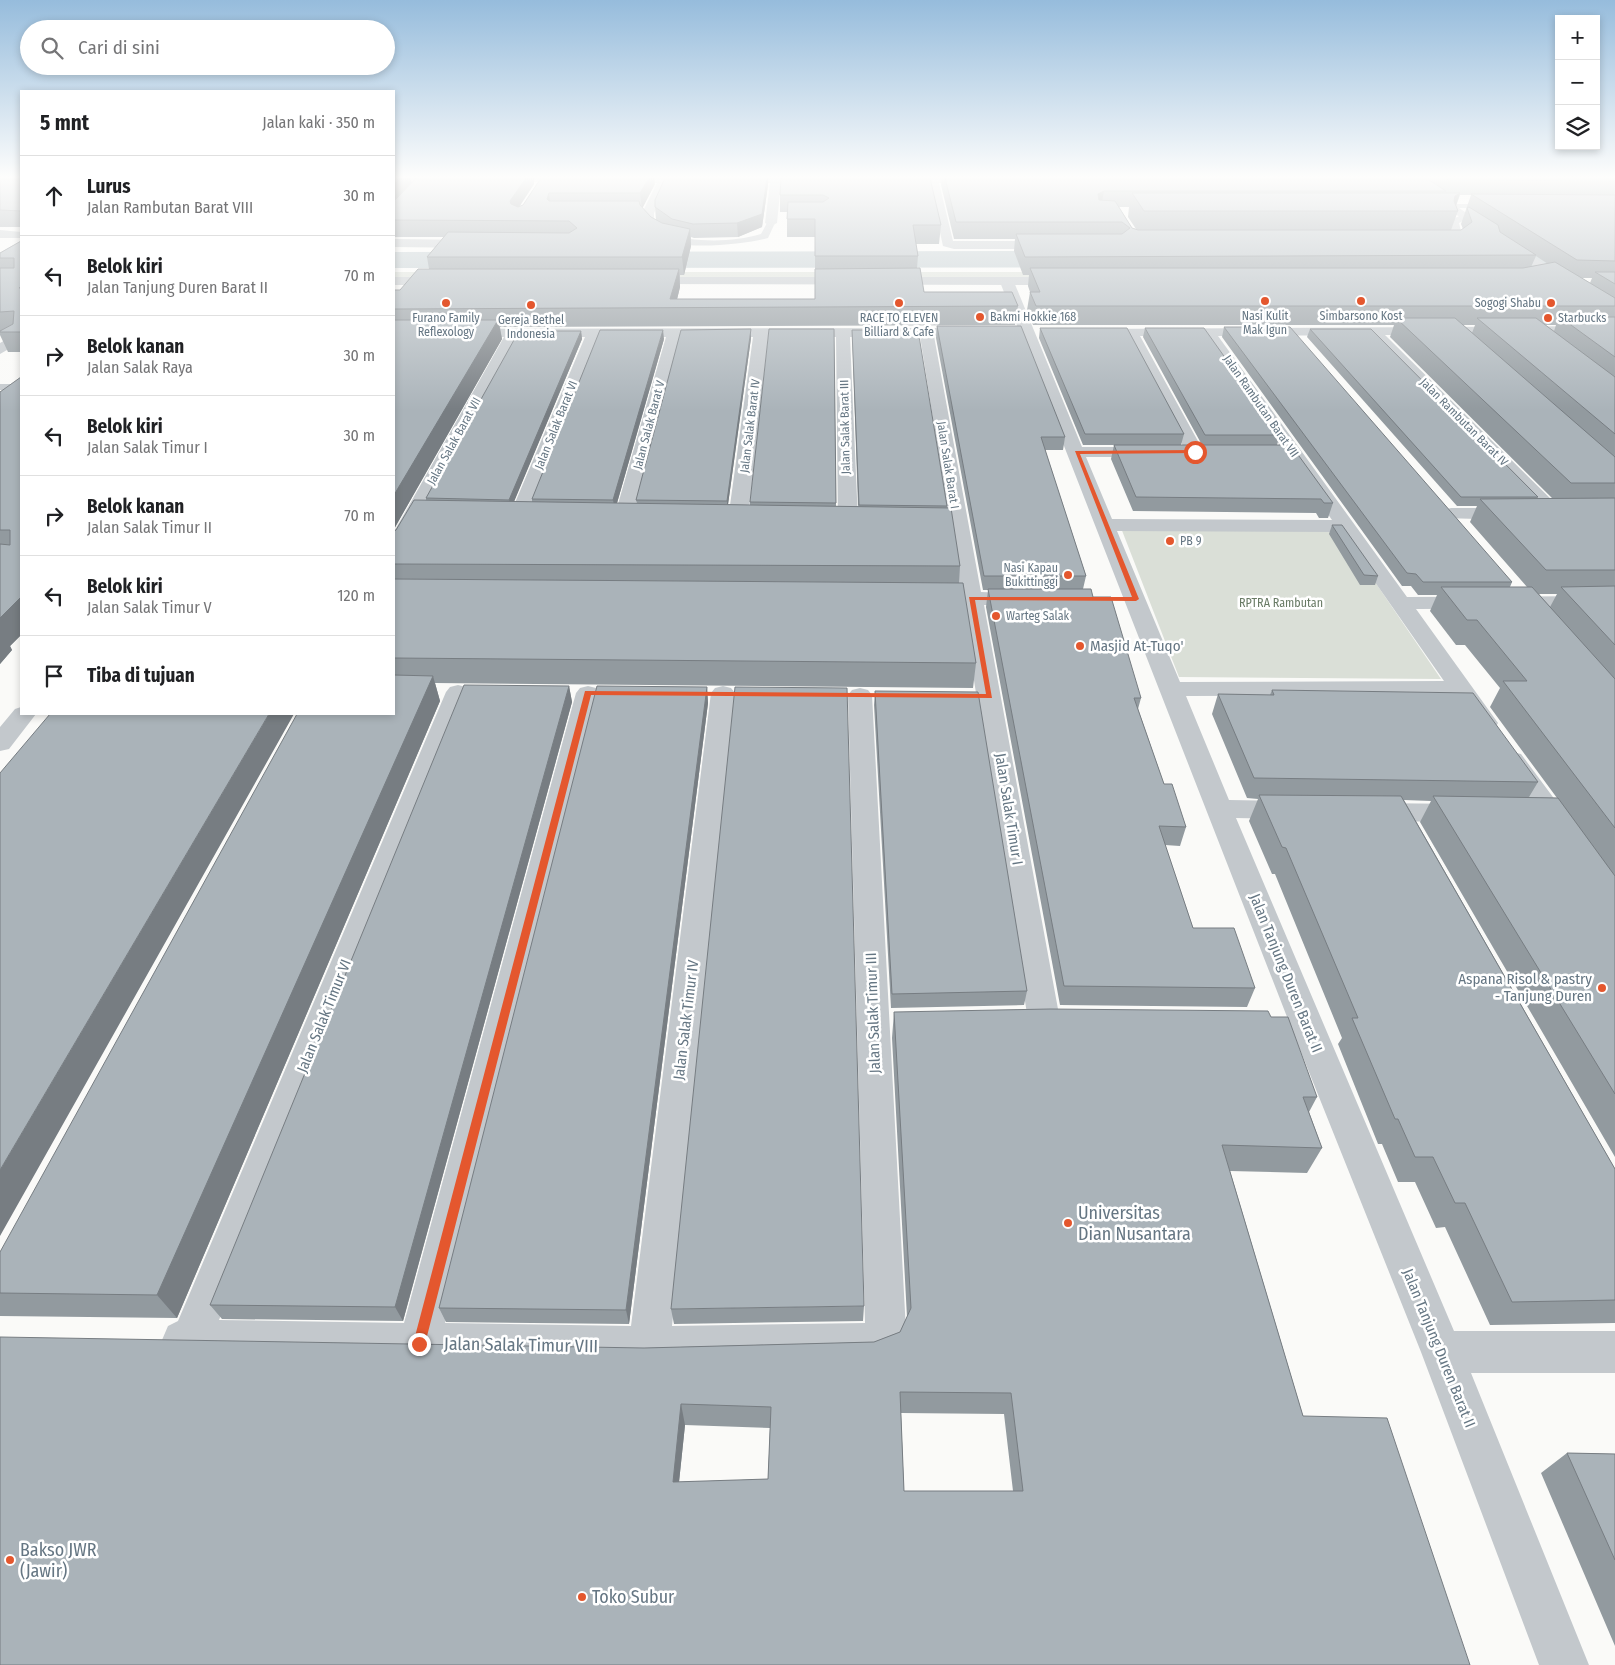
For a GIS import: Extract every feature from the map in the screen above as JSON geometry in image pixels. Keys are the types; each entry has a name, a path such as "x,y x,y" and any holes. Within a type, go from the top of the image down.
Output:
{"street":[{"path":"1517,256 1543,277 1570,287 1615,316"},
{"path":"395,282 456,281"},
{"path":"633,281 1077,281"},
{"name":"Jalan Tanjung Duren Barat II","path":"1007,282 1105,525 1126,600 1171,689 1305,1022 1442,1352 1564,1665"},
{"path":"1570,287 1596,284"},
{"path":"1531,330 1554,348"},
{"path":"1077,332 1615,330"},
{"path":"1292,331 1305,346"},
{"name":"Jalan Rambutan Barat IV","path":"1373,331 1555,514"},
{"path":"1452,331 1466,344"},
{"name":"Jalan Salak Barat IV","path":"758,520 729,519 761,332"},
{"name":"Jalan Salak Barat III","path":"843,332 848,521"},
{"name":"Jalan Salak Barat I","path":"926,332 949,522 971,598"},
{"path":"395,333 989,332"},
{"path":"1131,332 1195,452"},
{"name":"Jalan Rambutan Barat VII","path":"1208,332 1577,851"},
{"name":"Jalan Salak Barat VII","path":"395,548 423,515 514,333"},
{"name":"Jalan Salak Barat VI","path":"500,516 529,517 594,333"},
{"name":"Jalan Salak Barat V","path":"624,518 674,333"},
{"path":"0,336 20,336"},
{"path":"0,350 20,336"},
{"path":"1077,452 1215,452"},
{"path":"1274,452 1293,452"},
{"path":"1438,500 1464,529"},
{"path":"1451,514 1575,514"},
{"path":"828,521 867,521"},
{"path":"1105,525 1345,526"},
{"path":"1521,595 1546,624"},
{"path":"1400,603 1521,595 1615,602"},
{"path":"911,598 1048,599"},
{"name":"Jalan Salak Timur I","path":"971,598 980,696 1044,1020"},
{"path":"1171,689 1461,688"},
{"name":"Jalan Salak Timur VI","path":"190,1340 455,692"},
{"path":"419,1344 588,693"},
{"name":"Jalan Salak Timur IV","path":"649,1347 723,693"},
{"name":"Jalan Salak Timur III","path":"860,695 889,1023 886,1331"},
{"path":"0,743 23,715"},
{"path":"1220,809 1314,810"},
{"path":"1352,811 1406,825 1484,813"},
{"path":"1522,813 1550,813"},
{"path":"1272,1022 1305,1022"},
{"name":"Jalan Salak Timur VIII","path":"143,1340 649,1347 871,1343 882,1339 886,1331"},
{"path":"1442,1352 1615,1352"}],"lane":[{"path":"0,395 11,387"}],"green space":[{"path":"395,272 1516,272 1511,278 395,278"},
{"name":"RPTRA Rambutan","path":"1121,528 1339,529 1441,679 1179,677"}],"shaded area":[{"path":"395,256 1615,256 1615,267 395,268"}],"building":[{"path":"0,256 20,256 20,332 0,332 13,324 14,311 0,312 0,268 14,268 14,258 0,258"},
{"path":"428,256 682,256 682,257 427,257"},
{"path":"815,256 918,256 918,256"},
{"path":"1024,256 1357,256 1025,257"},
{"path":"1570,256 1615,256 1615,261 1577,260"},
{"path":"1555,262 1615,298 1615,306 1036,306 1030,292 1040,292 1030,268 1523,268"},
{"path":"920,268 924,292 1012,292 1018,306 395,309 395,290 400,290 418,269 679,269 670,299 815,299 815,269"},
{"path":"1595,272 1615,272 1615,284"},
{"path":"1560,317 1615,317 1615,357"},
{"path":"1396,318 1455,318 1615,457 1615,483 1571,483"},
{"path":"1477,318 1536,318 1615,377 1615,434"},
{"path":"395,320 498,320 395,493"},
{"path":"937,326 1021,326 1065,437 1041,437 1086,576 984,576"},
{"path":"1224,327 1290,327 1512,582 1423,582 1416,574 1407,573"},
{"path":"1040,328 1127,328 1184,434 1085,434"},
{"path":"1145,328 1204,328 1280,435 1205,435"},
{"path":"751,329 727,501 636,500 681,330"},
{"path":"769,329 834,329 836,503 750,502"},
{"path":"1310,329 1371,329 1538,497 1461,497"},
{"path":"600,330 663,330 613,500 532,499"},
{"path":"852,330 918,330 947,506 859,505"},
{"path":"519,331 581,331 509,500 426,498"},
{"path":"20,378 20,598 0,618 0,544 10,545 10,530 0,530 0,392"},
{"path":"1114,445 1291,445 1333,503 1324,503 1321,499 1136,497"},
{"path":"1615,498 1615,570 1546,570 1480,499"},
{"path":"414,500 951,508 960,566 395,564 396,530"},
{"path":"1332,525 1342,525 1378,576 1364,575"},
{"path":"395,579 963,583 976,663 395,658"},
{"path":"1615,586 1615,645 1561,587"},
{"path":"1441,587 1532,587 1615,679 1615,828 1503,681 1527,681 1477,620 1467,620"},
{"path":"988,589 1091,589 1093,597 1111,597 1141,698 1134,698 1164,784 1172,784 1186,827 1159,826 1193,928 1234,928 1255,988 1064,986"},
{"path":"395,675 433,676 157,1295 0,1293 0,1252 296,715 395,715"},
{"path":"464,685 569,686 395,1307 210,1305"},
{"path":"597,686 707,687 626,1310 439,1308"},
{"path":"735,687 847,688 864,1306 671,1309"},
{"path":"1272,690 1473,693 1538,782 1254,778 1218,694 1274,695"},
{"path":"875,691 978,692 1027,991 892,994"},
{"path":"49,715 268,715 0,1170 0,773"},
{"path":"1259,795 1401,796 1615,1169 1615,1300 1512,1302 1465,1203 1455,1203 1433,1157 1415,1157 1398,1119 1395,1119 1352,1018 1358,1018 1286,848 1282,847"},
{"path":"1433,796 1558,798 1615,876 1615,1094"},
{"path":"1050,1009 1268,1011 1271,1017 1288,1017 1317,1097 1303,1097 1322,1148 1222,1145 1303,1416 1387,1418 1470,1665 0,1665 0,1337 644,1348 874,1342 900,1332 911,1308 894,1012","holes":["900,1392 1011,1393 1023,1491 904,1491","681,1404 771,1407 768,1479 673,1482"]},
{"path":"1567,1453 1615,1454 1615,1560"}],"place":[{"name":"Nasi Kulit Mak Igun","path":"1265,301"},
{"name":"Simbarsono Kost","path":"1361,301"},
{"name":"Furano Family Reflexology","path":"446,303"},
{"name":"RACE TO ELEVEN Billiard & Cafe","path":"899,303"},
{"name":"Sogogi Shabu","path":"1551,303"},
{"name":"Gereja Bethel Indonesia","path":"531,305"},
{"name":"Bakmi Hokkie 168","path":"980,317"},
{"name":"Starbucks","path":"1548,318"},
{"name":"PB 9","path":"1170,541"},
{"name":"Nasi Kapau Bukittinggi","path":"1068,575"},
{"name":"Warteg Salak","path":"996,616"},
{"name":"Masjid At-Tuqo'","path":"1080,646"},
{"name":"Aspana Risol & pastry - Tanjung Duren","path":"1602,988"},
{"name":"Universitas Dian Nusantara","path":"1068,1223"},
{"name":"Bakso JWR (Jawir)","path":"10,1560"},
{"name":"Toko Subur","path":"582,1597"}],"route":[{"path":"419,1344 588,693 990,696 971,598 1136,599 1077,452 1195,452"}]}
